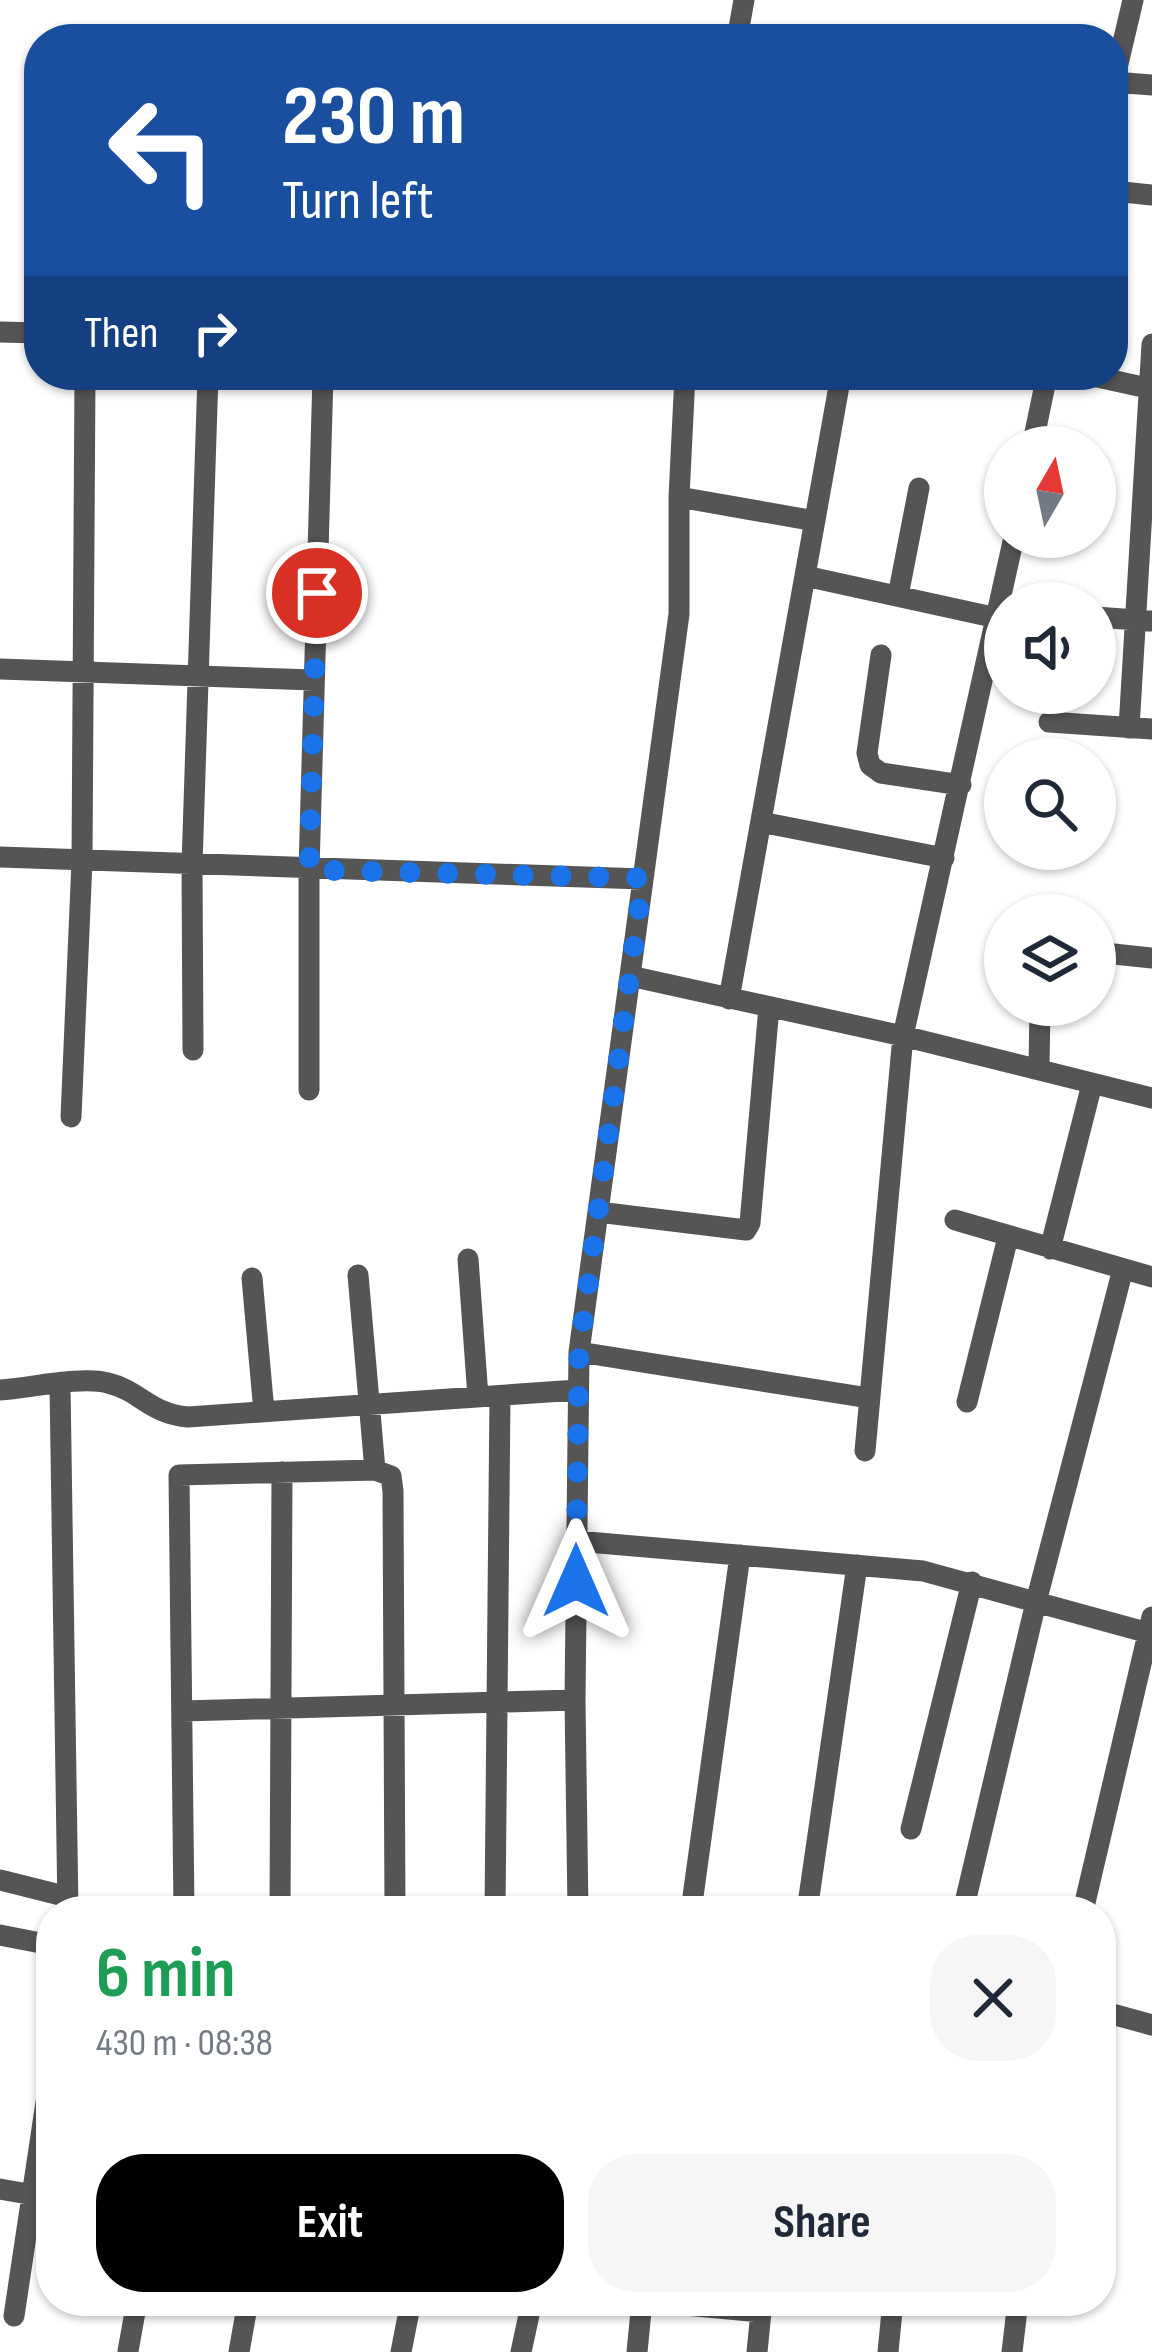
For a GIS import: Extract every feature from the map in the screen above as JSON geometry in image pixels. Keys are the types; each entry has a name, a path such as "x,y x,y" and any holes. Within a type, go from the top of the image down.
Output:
{"street":[{"path":"1048,722 1140,728 1152,344"},
{"path":"71,1118 82,861 86,390"},
{"path":"193,1050 192,865 208,390"},
{"path":"309,1090 309,870 323,390"},
{"path":"578,1896 579,1352 679,614 685,390"},
{"path":"729,999 838,390"},
{"path":"1036,426 1044,390"},
{"path":"898,596 919,488"},
{"path":"679,497 814,521"},
{"path":"805,576 984,615"},
{"path":"881,655 867,753 871,765 881,772 961,785"},
{"path":"0,668 314,680"},
{"path":"865,1450 903,1036 984,678"},
{"path":"761,822 944,858"},
{"path":"0,857 643,878"},
{"path":"1116,954 1152,958"},
{"path":"630,976 903,1036 1152,1098"},
{"path":"598,1212 746,1230 769,1007"},
{"path":"1039,1070 1040,1026"},
{"path":"1050,1249 1092,1084"},
{"path":"955,1220 1152,1277"},
{"path":"967,1402 1008,1238"},
{"path":"468,1259 489,1396 496,1703 494,1896"},
{"path":"967,1896 1036,1602 1123,1269"},
{"path":"358,1275 375,1470"},
{"path":"251,1278 264,1412"},
{"path":"579,1352 868,1397"},
{"path":"0,1390 101,1381 124,1388 164,1415 577,1390"},
{"path":"60,1385 68,1896"},
{"path":"184,1896 179,1475 375,1470 392,1476 393,1491 395,1896"},
{"path":"280,1896 282,1472"},
{"path":"576,1541 923,1571 1151,1628 1087,1896"},
{"path":"693,1896 740,1555"},
{"path":"809,1896 857,1565"},
{"path":"911,1829 972,1582"},
{"path":"182,1711 575,1700"},
{"path":"0,1880 45,1896"},
{"path":"0,1935 36,1942"},
{"path":"1116,2015 1152,2025"},
{"path":"0,2189 36,2195"},
{"path":"14,2316 36,2222"},
{"path":"128,2351 134,2316"},
{"path":"239,2352 245,2316"},
{"path":"401,2352 408,2316"},
{"path":"521,2352 529,2316"},
{"path":"637,2352 641,2316"},
{"path":"757,2352 760,2316"},
{"path":"888,2352 892,2316"},
{"path":"1012,2352 1016,2316"}],"route":[{"path":"317,593 309,870 643,878 579,1352 576,1581"}]}
